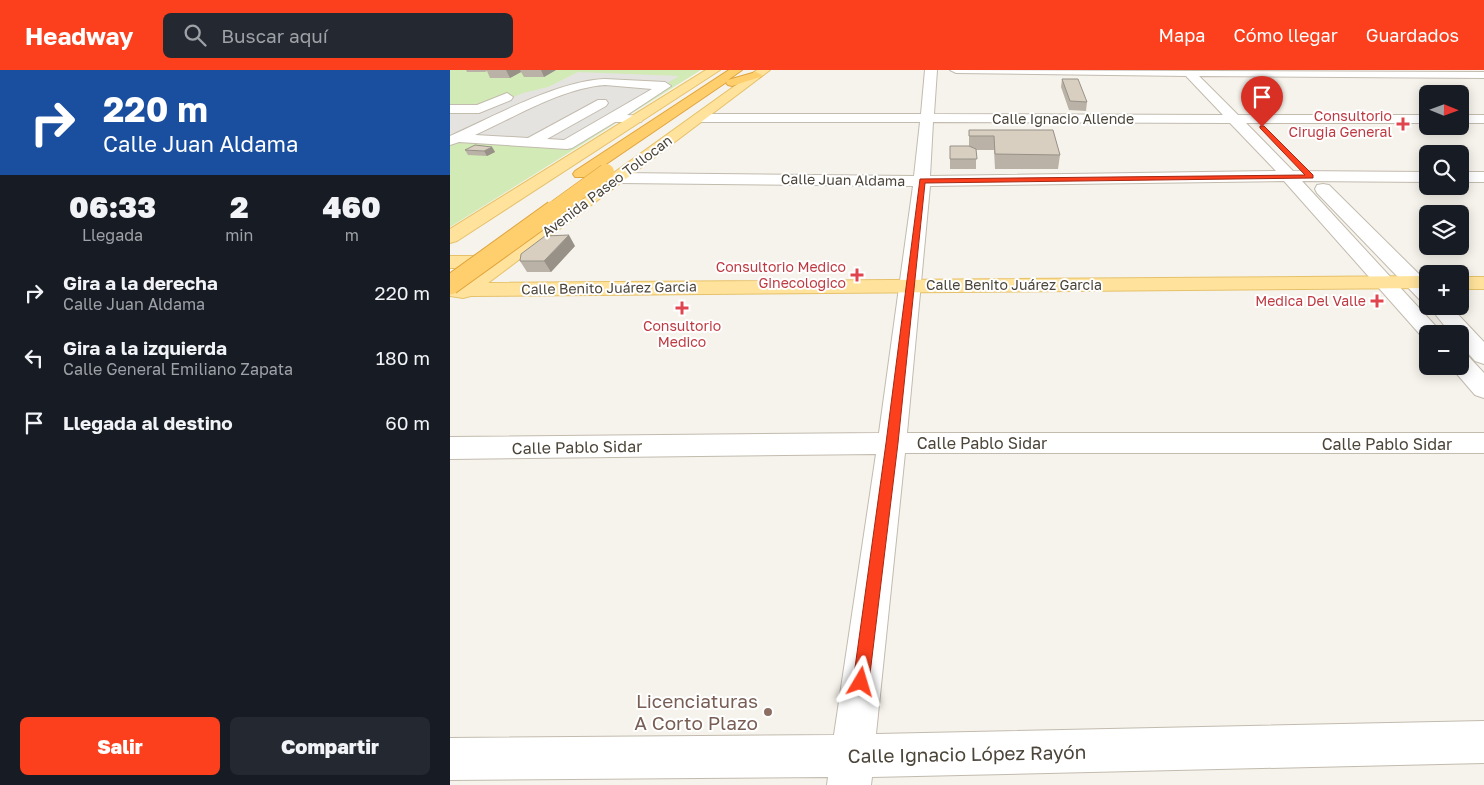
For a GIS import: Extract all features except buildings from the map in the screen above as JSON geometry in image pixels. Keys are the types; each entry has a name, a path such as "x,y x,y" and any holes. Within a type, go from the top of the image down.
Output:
{"highway":[{"path":"734,73 757,72"},
{"name":"Avenida Paseo Tollocan","path":"450,262 734,73"},
{"name":"Avenida Paseo Tollocan","path":"454,291 612,175 734,73"}],"main road":[{"path":"450,237 714,70"},
{"name":"Avenida Paseo Tollocan","path":"454,291 518,252 612,175 698,118 757,72"},
{"path":"450,262 473,262 518,252"},
{"name":"Calle Benito Juárez Garcia","path":"454,291 909,285 1384,282 1419,286"},
{"path":"1469,282 1484,283"}],"street":[{"path":"850,771 892,443 922,181 931,70"},
{"path":"956,70 1484,75"},
{"path":"1189,72 1238,113 1292,169 1384,282 1424,325"},
{"path":"1208,72 1221,86"},
{"path":"541,86 561,79"},
{"path":"598,82 666,86 567,145 453,139 560,92 598,82"},
{"path":"530,143 636,84"},
{"path":"560,92 673,96"},
{"path":"450,109 479,109 516,93"},
{"path":"560,106 585,94"},
{"name":"Calle Ignacio Allende","path":"698,118 928,118 1238,113 1254,119 1419,119"},
{"path":"612,118 636,119"},
{"path":"1254,119 1276,141"},
{"path":"1469,119 1484,119"},
{"path":"453,123 486,125"},
{"path":"494,141 518,128"},
{"name":"Calle Juan Aldama","path":"612,175 922,181 1292,169 1311,176 1419,177"},
{"path":"1311,176 1419,282"},
{"path":"1469,177 1484,177"},
{"path":"1446,315 1484,356"},
{"path":"1469,373 1484,389"},
{"name":"Calle Pablo Sidar","path":"450,448 892,443 1484,443"},
{"name":"Calle Ignacio López Rayón","path":"450,759 850,771 1484,742"}],"green space":[{"path":"450,70 701,70 450,227"}],"shaded area":[{"path":"578,72 679,76 560,146 456,140 450,143 450,111 477,113 523,93 548,87"}],"place":[{"name":"Consultorio Cirugia General","path":"1403,124"},
{"name":"Consultorio Medico Ginecologico","path":"857,275"},
{"name":"Medica Del Valle","path":"1377,301"},
{"name":"Consultorio Medico","path":"682,308"},
{"name":"Licenciaturas A Corto Plazo","path":"768,712"}],"route":[{"path":"861,682 892,443 922,181 1311,176 1262,127"}]}
